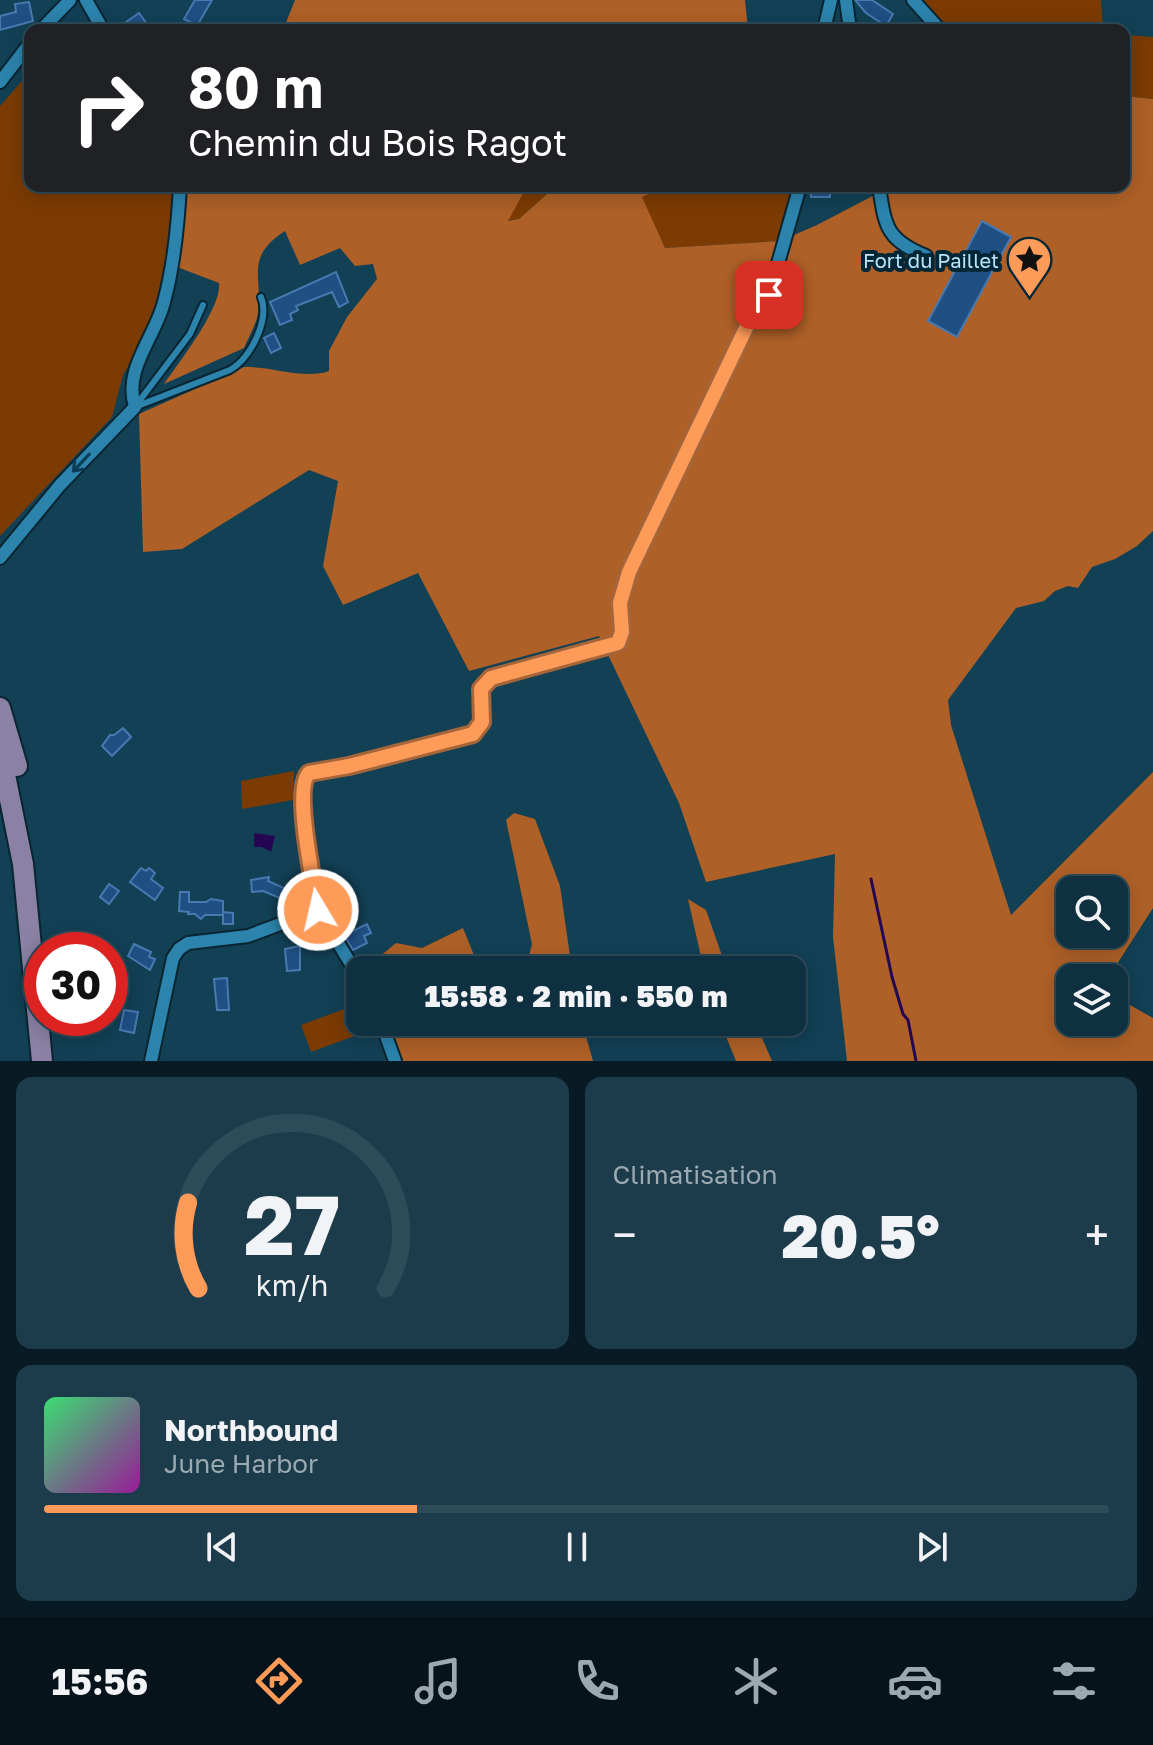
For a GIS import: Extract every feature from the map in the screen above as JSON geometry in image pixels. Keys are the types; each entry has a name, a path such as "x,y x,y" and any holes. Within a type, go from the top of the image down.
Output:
{"main road":[{"path":"0,708 18,771 39,932"},
{"path":"0,750 23,864 42,1061"},
{"path":"51,1036 54,1061"}],"street":[{"path":"47,24 70,0"},
{"path":"86,0 100,24"},
{"path":"825,24 831,0"},
{"path":"846,0 849,24"},
{"path":"913,0 935,24"},
{"path":"0,82 24,51"},
{"path":"0,558 60,485 135,407 131,382 163,307 179,192"},
{"path":"346,956 318,910 305,823 302,790 305,777 309,773 349,766 473,734 482,722 479,695 487,681 610,647 620,640 620,603 629,572 747,326 769,295 798,192"},
{"path":"880,192 886,227 908,249 926,256"},
{"path":"151,1061 173,958 182,946 193,941 248,936 318,910"},
{"path":"386,1036 395,1061"}],"lane":[{"path":"135,407 241,363 263,319 265,307 261,297"},
{"path":"135,407 190,334 203,305"}],"shaded area":[{"path":"295,0 745,0 747,24 285,24"},
{"path":"920,0 1101,0 1103,24 942,24"},
{"path":"1130,35 1153,37 1153,99 1130,97"},
{"path":"24,79 24,192 173,192 173,200 161,298 144,340 123,375 112,417 0,536 0,106"},
{"path":"1130,97 1153,99 1153,531 1137,546 1115,559 1092,567 1078,588 1068,586 1055,591 1044,601 1016,608 948,700 951,725 1011,915 1153,772 1153,908 1128,947 1128,876 1056,876 1056,948 1127,948 1117,964 1056,964 1056,1036 1128,1036 1128,1004 1153,1018 1153,1061 847,1061 833,937 835,854 706,882 679,803 599,636 469,671 418,573 343,605 323,566 338,481 309,470 182,549 143,552 139,414 244,367 309,374 329,371 329,351 347,317 377,279 373,264 355,266 340,248 300,265 285,231 272,241 259,260 257,318 244,348 164,384 207,320 218,294 219,283 177,267 185,192 524,192 508,221 519,219 549,192 652,192 642,197 665,248 780,241 880,192 1130,192"},
{"path":"524,192 549,192 519,219 507,221"},
{"path":"652,192 791,192 780,241 665,248 641,197"},
{"path":"294,771 293,800 242,809 241,781"},
{"path":"514,813 535,819 560,886 570,956 529,956 532,944 506,820"},
{"path":"254,833 275,836 271,852 254,847"},
{"path":"688,899 706,910 722,956 701,956"},
{"path":"463,928 474,956 380,956 396,943 422,948"},
{"path":"346,1008 346,1036 354,1036 311,1052 301,1025"},
{"path":"393,1036 586,1036 593,1061 402,1061"},
{"path":"726,1036 761,1036 772,1061 736,1061"}],"building":[{"path":"195,0 212,0 198,24 184,19"},
{"path":"855,0 872,0 893,14 887,24 883,24 866,13"},
{"path":"29,2 33,21 0,30 0,16 16,12 15,4"},
{"path":"139,13 147,24 123,24"},
{"path":"811,192 830,192 830,197 811,197"},
{"path":"982,221 1011,237 957,337 928,321"},
{"path":"336,272 348,302 339,307 332,292 296,306 298,310 290,314 292,320 280,325 270,302"},
{"path":"274,333 281,348 271,353 264,338"},
{"path":"123,728 131,737 112,756 102,746 110,735"},
{"path":"141,868 146,871 149,868 155,873 151,879 163,888 155,900 130,882"},
{"path":"269,877 268,881 286,889 285,898 263,891 252,892 251,880"},
{"path":"109,884 119,891 109,904 100,897"},
{"path":"180,892 189,892 189,902 223,901 223,915 205,915 201,919 195,914 179,911"},
{"path":"223,912 233,913 233,924 223,924"},
{"path":"340,918 349,933 367,924 371,933 364,936 367,943 353,950 335,921"},
{"path":"134,944 151,952 149,957 155,959 150,970 128,956"},
{"path":"300,946 300,970 287,971 285,949"},
{"path":"227,978 229,1010 217,1010 214,979"},
{"path":"128,1011 138,1012 134,1033 128,1032"}],"waterway":[{"path":"871,879 892,977 903,1014 908,1020 916,1061"}],"place":[{"name":"Fort du Paillet","path":"1030,299"}],"route":[{"path":"318,910 305,823 302,790 305,777 309,773 349,766 473,734 482,722 481,689 491,678 618,643 622,636 621,594 642,541 747,326 769,295"}]}
